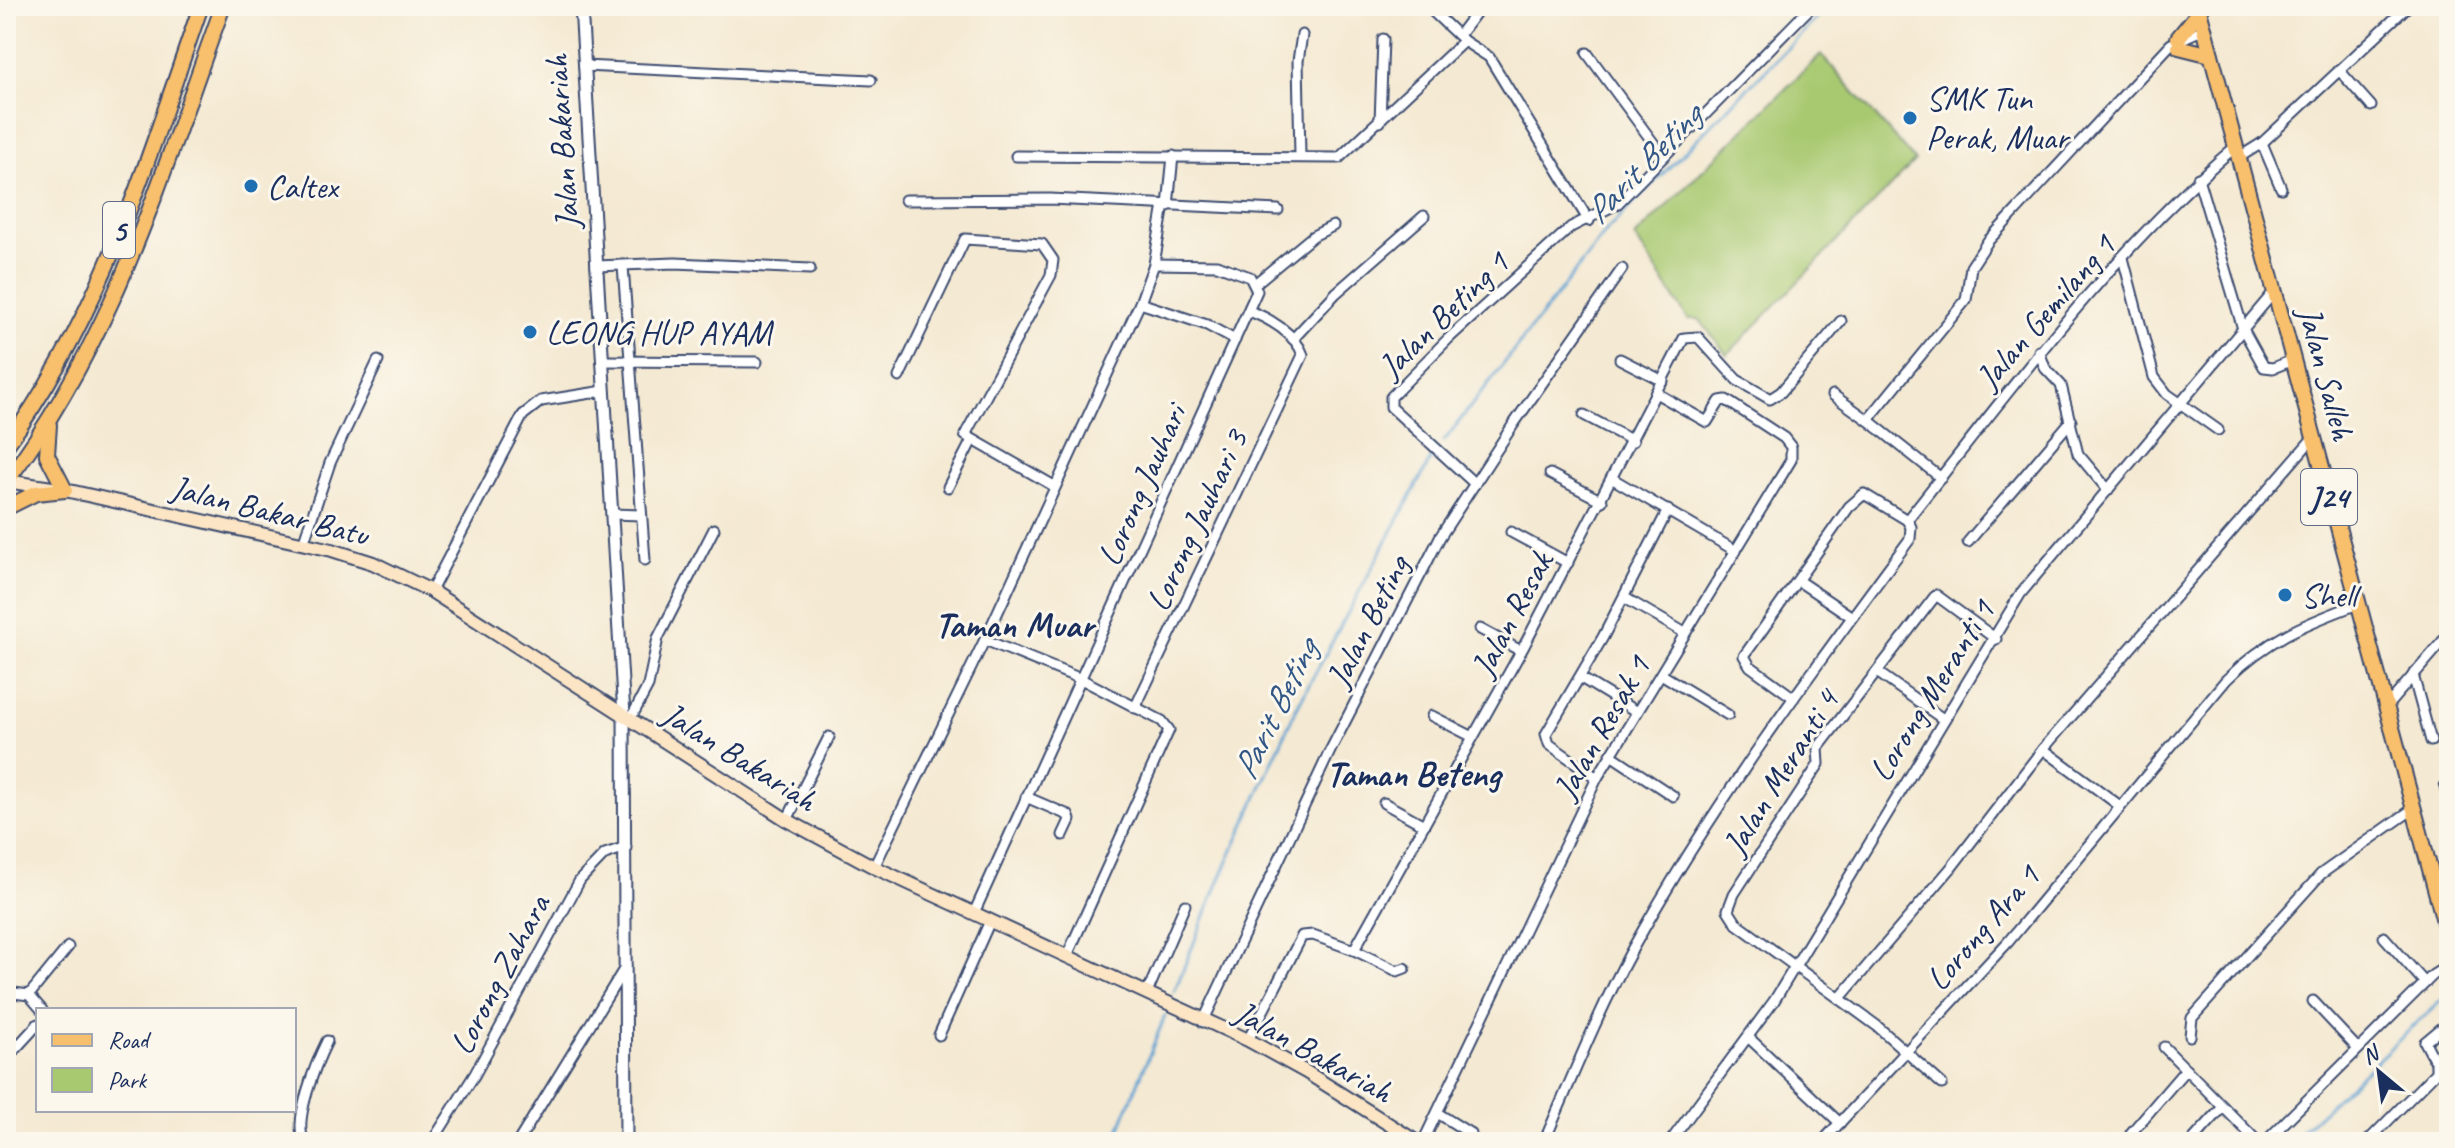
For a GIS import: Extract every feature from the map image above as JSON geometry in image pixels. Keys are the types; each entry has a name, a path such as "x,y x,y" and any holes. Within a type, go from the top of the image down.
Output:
{"main road":[{"name":"5","path":"7,444 54,376 92,303 201,6"},
{"name":"5","path":"6,481 50,420 80,369 122,283 223,6"},
{"path":"2199,9 2175,45 2211,55"},
{"name":"Jalan Salleh","path":"2199,9 2413,809 2446,915 2449,940"},
{"path":"6,508 36,493 65,490 47,455 50,420"},
{"name":"Jalan Bakar Batu","path":"6,481 65,490 361,558 431,591 627,718"},
{"name":"Jalan Bakariah","path":"627,718 787,820 874,867 1203,1022 1248,1040 1306,1072 1417,1142"}],"street":[{"name":"Jalan Bakariah","path":"581,6 627,718"},
{"path":"1427,6 1462,38 1480,49 1497,69 1589,221 1617,204 1812,6"},
{"path":"1016,156 1339,158 1380,122 1462,38 1481,6"},
{"name":"Jalan Gemilang 1","path":"1907,520 2039,351 2198,178 2237,153 2262,143 2408,6"},
{"path":"1868,420 1966,300 1971,267 1988,241 2175,45 2205,32"},
{"path":"1300,156 1298,61 1302,35"},
{"path":"1380,122 1383,39"},
{"path":"1587,53 1663,156"},
{"path":"584,66 871,80"},
{"path":"2339,70 2371,106"},
{"path":"2262,143 2281,188"},
{"path":"874,867 985,640 1140,303 1154,264 1173,156"},
{"path":"2198,178 2243,329 2264,367 2273,368 2293,360"},
{"path":"905,200 1050,199 1278,210"},
{"path":"1249,311 1267,318 1293,339 1336,293 1424,216"},
{"name":"Jalan Beting 1","path":"1475,484 1391,407 1390,399 1448,339 1571,227 1589,221"},
{"path":"1154,264 1217,265 1250,277 1256,283 1313,236 1333,226"},
{"path":"899,377 965,239 1042,244 1051,254 1054,267 948,487"},
{"path":"2123,258 2154,377 2163,390 2218,430"},
{"path":"596,266 675,263 810,269"},
{"path":"623,266 645,560"},
{"name":"Jalan Beting","path":"1203,1022 1386,641 1440,537 1622,269"},
{"name":"Lorong Jauhari","path":"974,913 1249,311 1256,283"},
{"name":"Lorong Meranti 1","path":"1670,1142 1748,1037 1794,967 1943,719 1996,639 2021,593 2274,292"},
{"path":"1140,303 1207,325 1235,340"},
{"name":"Jalan Resak","path":"1354,950 1602,501 1684,338 1692,335 1702,341 1737,380 1765,398 1776,397 1841,321"},
{"name":"Lorong Jauhari 3","path":"1135,708 1303,355 1293,339"},
{"path":"2039,351 2045,368 2059,382 2078,454 2108,490"},
{"path":"1620,359 1663,381"},
{"path":"303,544 330,463 378,361"},
{"path":"602,361 757,362"},
{"path":"431,591 523,415 541,401 604,391"},
{"name":"Jalan Resak 1","path":"1423,1142 1597,778 1791,460 1791,447 1726,400 1720,401 1707,422 1656,393"},
{"path":"1833,395 1941,478"},
{"path":"1584,415 1633,441"},
{"path":"1968,542 2071,421"},
{"path":"969,438 1054,486"},
{"path":"1840,998 1951,868 2043,749 2313,438"},
{"path":"1550,474 1602,501"},
{"path":"1613,479 1736,551"},
{"path":"1544,1142 1632,950 1704,829 1794,698 1910,539 1911,527 1907,520 1864,494 1858,496 1800,582 1744,656 1750,666 1794,698"},
{"path":"1597,778 1545,739 1625,598 1668,510"},
{"path":"612,514 641,515"},
{"path":"626,1142 627,718 648,686 658,638 714,529"},
{"path":"1511,532 1568,563"},
{"path":"1800,582 1852,617"},
{"name":"Jalan Meranti 4","path":"1794,967 1737,924 1728,910 1729,902 1819,764 1818,748 1936,595 1996,639"},
{"path":"1625,598 1685,633"},
{"name":"Lorong Ara 1","path":"1822,1142 2008,942 2226,680 2255,651 2281,635 2358,604"},
{"path":"1480,629 1521,651"},
{"path":"2386,707 2449,634"},
{"path":"985,640 1081,679 1166,724 1169,734 1067,956"},
{"path":"1877,672 1943,719"},
{"path":"1661,674 1728,715"},
{"path":"2413,675 2431,741"},
{"path":"1581,678 1637,712"},
{"path":"1432,716 1473,737"},
{"path":"787,820 829,737"},
{"path":"2043,749 2120,806"},
{"path":"1611,755 1673,796"},
{"path":"2445,786 2449,802"},
{"path":"1026,797 1068,815 1070,820 1063,835"},
{"path":"1384,803 1424,825"},
{"path":"2190,1036 2192,1018 2321,874 2413,809"},
{"name":"Lorong Zahara","path":"432,1142 475,1074 580,880 590,866 605,854 626,847"},
{"path":"1147,993 1185,905"},
{"path":"939,1035 990,921"},
{"path":"1248,1040 1302,936 1313,935 1354,950 1397,971 1405,968"},
{"path":"2384,937 2425,983"},
{"path":"29,995 68,947"},
{"path":"2265,1142 2357,1048 2425,983 2449,965"},
{"path":"518,1142 626,966"},
{"path":"1794,967 1840,998 1907,1051 1942,1084"},
{"path":"6,992 29,995 40,1008"},
{"path":"2313,1001 2357,1048"},
{"path":"2367,1142 2436,1072 2436,1063 2425,1042 2449,1022"},
{"path":"6,1059 36,1026"},
{"path":"1748,1037 1840,1123"},
{"path":"305,1142 299,1130 314,1068 327,1041"},
{"path":"2164,1047 2258,1142"},
{"path":"2134,1142 2131,1133 2186,1069"},
{"path":"2191,1142 2223,1107"},
{"path":"1439,1114 1471,1134"}],"green space":[{"path":"1821,54 1915,161 1727,355 1699,319 1688,319 1635,237"}],"waterway":[{"name":"Parit Beting","path":"1444,441 1608,229 1829,6"},
{"name":"Parit Beting","path":"1174,992 1217,886 1296,709 1433,455"},
{"path":"2290,1142 2447,995"},
{"name":"Parit Beting","path":"1114,1142 1165,1016"}],"place":[{"name":"SMK Tun Perak, Muar","path":"1910,118"},
{"name":"Caltex","path":"251,186"},
{"name":"LEONG HUP AYAM","path":"530,332"},
{"name":"Shell","path":"2285,595"}],"district":[{"name":"Taman Muar","path":"1014,624"},
{"name":"Taman Beteng","path":"1413,773"}]}
